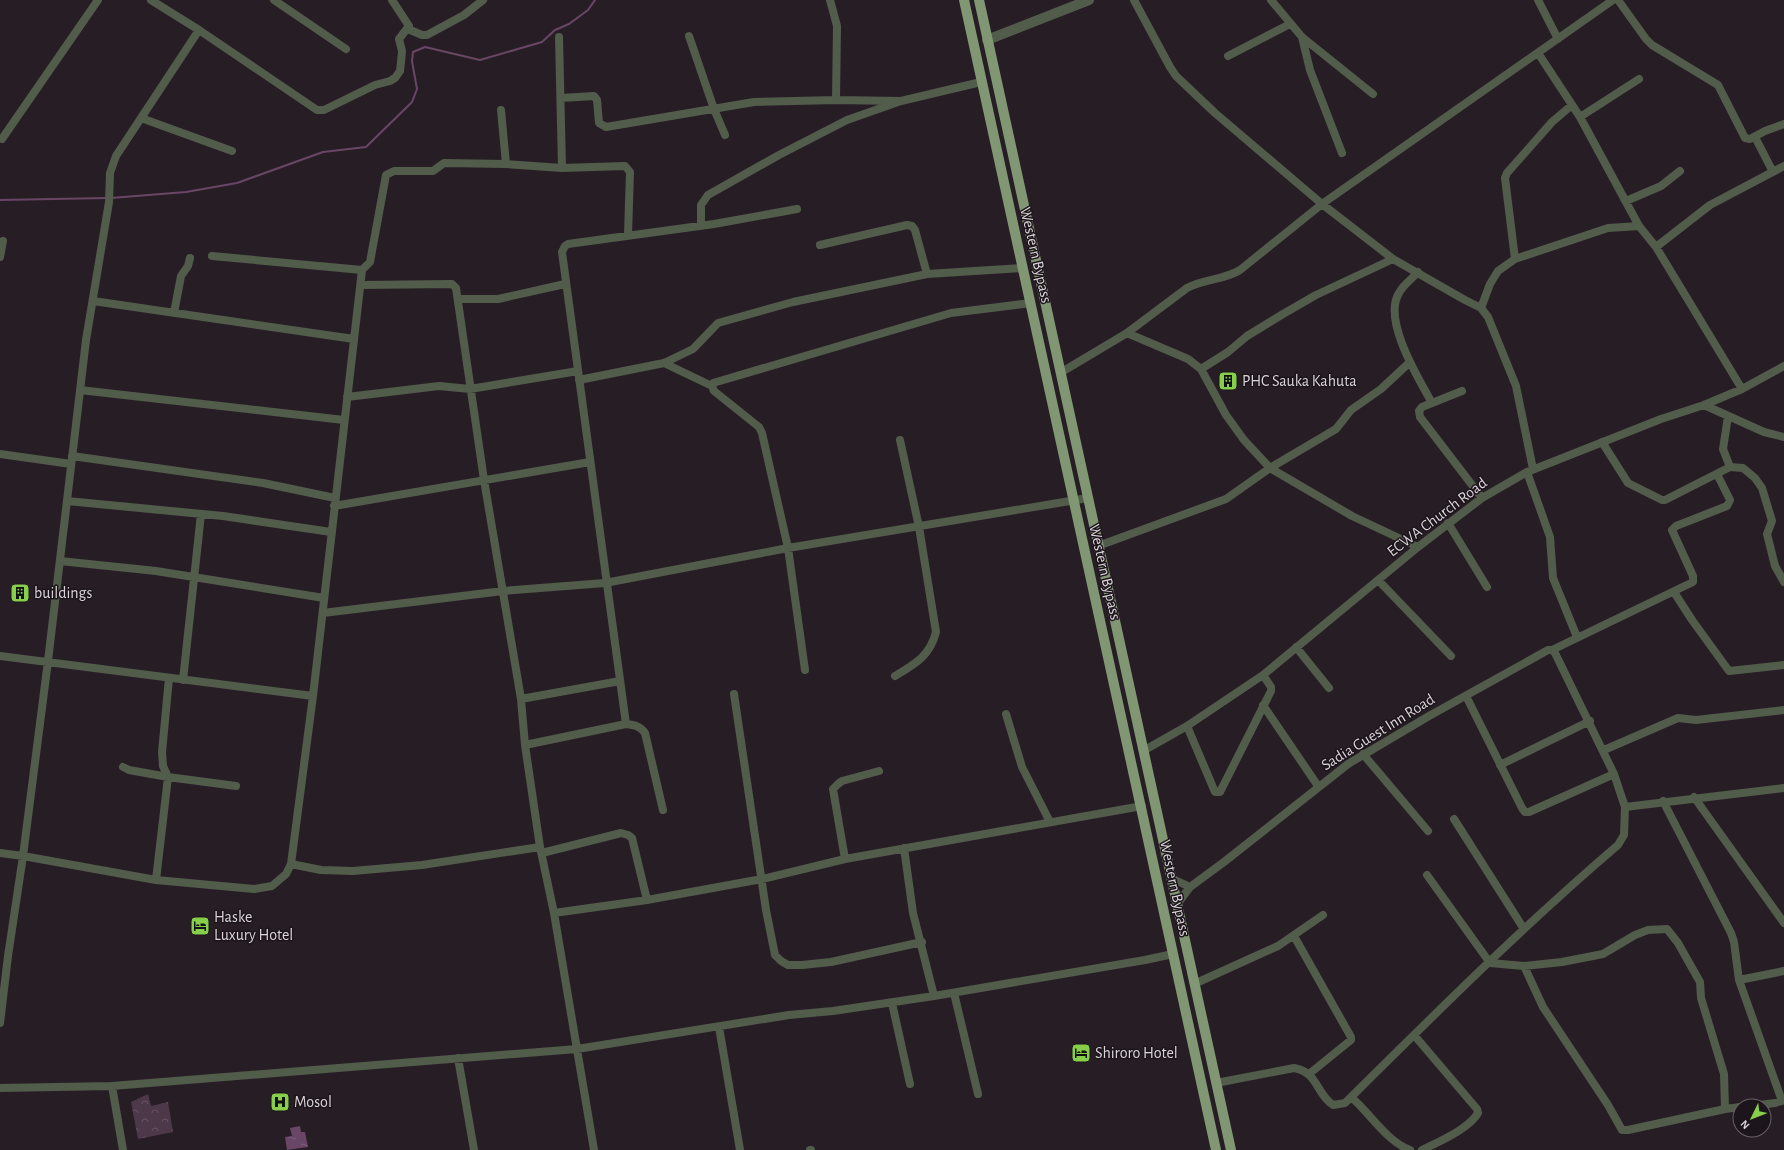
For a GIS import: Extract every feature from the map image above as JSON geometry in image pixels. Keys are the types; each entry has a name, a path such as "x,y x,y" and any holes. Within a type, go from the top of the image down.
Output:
{"main road":[{"name":"Western Bypass","path":"964,0 1142,806 1216,1150"},
{"name":"Western Bypass","path":"979,0 1142,751 1173,879 1194,984 1231,1150"}],"street":[{"path":"2,139 98,0"},
{"path":"151,0 199,30 317,110 324,110 375,85 390,82 400,71 402,51 399,39 408,29 408,23 392,0"},
{"path":"274,0 346,49"},
{"path":"830,0 838,26 836,100"},
{"path":"987,40 1089,0"},
{"path":"1134,0 1176,76 1215,113 1322,204 1394,259 1481,308 1488,317 1516,386 1530,471 1550,537 1553,578 1577,637"},
{"path":"1271,0 1302,38 1373,94"},
{"path":"1538,0 1558,39"},
{"path":"1060,373 1127,333 1193,284 1232,275 1240,270 1322,204 1613,0"},
{"path":"1618,0 1652,45 1718,84 1745,138 1750,139 1765,131 1784,124"},
{"path":"408,29 422,35 427,35 464,15 478,2"},
{"path":"1228,56 1290,24"},
{"path":"0,1022 4,955 23,856 80,390 109,198 112,165 116,156 199,30"},
{"path":"689,36 714,109 725,135"},
{"path":"559,37 562,168"},
{"path":"1302,38 1310,70 1342,153"},
{"path":"1538,53 1580,117 1639,226 1656,247 1742,388"},
{"path":"1580,117 1639,79"},
{"path":"700,225 701,205 708,195 779,155 847,120 901,101 981,82"},
{"path":"561,98 594,96 597,100 599,123 606,127 754,102 836,100 901,101"},
{"path":"1515,259 1505,178 1552,122 1572,105"},
{"path":"501,110 506,164"},
{"path":"141,118 232,151"},
{"path":"1755,137 1773,172"},
{"path":"0,853 156,880 254,889 272,886 281,879 291,864 323,614 334,502 362,270 370,262 385,178 389,172 433,171 444,163 506,164 562,168 627,167 630,172 628,235"},
{"path":"1656,247 1710,205 1784,166"},
{"path":"1626,202 1661,186 1680,171"},
{"path":"626,724 565,284 562,252 565,246 797,208"},
{"path":"820,245 907,225 912,226 915,230 927,274"},
{"path":"1481,308 1490,284 1498,272 1515,259 1608,228 1639,226"},
{"path":"0,257 3,241"},
{"path":"212,256 362,270"},
{"path":"174,313 181,276 188,266 190,258"},
{"path":"1201,369 1228,352 1247,336 1316,295 1394,259"},
{"path":"579,380 664,363 693,349 718,323 793,302 927,274 1023,268"},
{"path":"1418,272 1399,293 1395,312 1399,337 1410,362 1432,403"},
{"path":"361,285 452,284 456,288 484,480 521,699 525,745 541,850 554,913 594,1150"},
{"path":"458,299 498,299 565,284"},
{"path":"93,301 354,339"},
{"path":"712,386 713,383 718,380 951,313 1031,303"},
{"path":"1127,333 1188,359 1201,369 1226,414 1244,440 1270,468 1352,516 1418,547"},
{"path":"1098,546 1226,499 1270,468 1336,429 1351,410 1380,388 1410,362"},
{"path":"664,363 712,386 714,391 759,427 762,433 788,548 804,670"},
{"name":"ECWA Church Road","path":"1142,751 1187,726 1263,675 1418,547 1482,498 1530,471 1661,419 1704,405 1742,388 1784,366"},
{"path":"347,397 439,386 470,388 578,371"},
{"path":"80,390 344,420"},
{"path":"1462,391 1422,407 1419,411 1420,417 1482,498"},
{"path":"1704,405 1764,432 1784,437"},
{"path":"1728,416 1723,449 1730,467"},
{"path":"895,676 922,658 933,644 936,632 919,527 900,440"},
{"path":"1602,442 1628,483 1662,500 1665,500 1730,467 1743,468 1755,478 1762,488 1772,520 1767,534 1775,566 1784,582"},
{"path":"0,454 71,460 263,483 334,502 484,480 590,462"},
{"name":"Sadia Guest Inn Road","path":"1178,903 1190,887 1285,814 1318,786 1363,754 1548,650 1552,650 1693,582 1694,580 1672,530 1673,527 1729,504 1730,500 1717,474"},
{"path":"323,614 503,591 606,583 788,548 1088,498"},
{"path":"67,501 223,516 331,532"},
{"path":"184,680 201,514"},
{"path":"1448,523 1487,587"},
{"path":"60,561 194,576 324,598"},
{"path":"1378,580 1451,656"},
{"path":"1674,592 1692,620 1729,671 1784,665"},
{"path":"1296,647 1329,688"},
{"path":"1216,1083 1294,1068 1303,1070 1309,1074 1328,1102 1333,1105 1345,1103 1414,1034 1524,929 1618,845 1624,835 1625,807 1614,774 1590,721 1555,653 1552,650"},
{"path":"0,656 313,696"},
{"path":"1187,726 1215,792 1220,792 1271,687 1263,675"},
{"path":"156,880 168,777 163,766 162,752 169,678"},
{"path":"521,699 620,682"},
{"path":"734,694 766,910 775,954 781,961 788,965 831,962 922,942"},
{"path":"1466,696 1522,808 1526,812 1614,774"},
{"path":"1263,706 1318,786"},
{"path":"1604,750 1678,718 1696,720 1784,710"},
{"path":"1006,714 1022,767 1050,822"},
{"path":"1500,764 1590,721"},
{"path":"525,745 626,724 635,725 642,728 645,733 663,810"},
{"path":"1363,754 1428,831"},
{"path":"123,767 129,770 168,777 236,786"},
{"path":"845,859 833,789 842,782 879,771"},
{"path":"1625,807 1694,797 1783,789"},
{"path":"1694,797 1784,923"},
{"path":"1663,801 1731,933 1734,942 1739,980 1783,1101 1772,1103"},
{"path":"554,913 647,900 762,879 845,859 1142,806"},
{"path":"1454,819 1524,929"},
{"path":"291,864 321,870 353,871 422,866 541,850 621,833 632,838 647,900"},
{"path":"904,848 913,913 922,942 934,996"},
{"path":"1426,875 1490,963 1524,966 1562,962 1603,954 1635,935 1648,930 1667,929 1678,943 1700,982 1700,995 1724,1074 1725,1109"},
{"path":"1173,879 1190,887"},
{"path":"1194,984 1278,946 1324,915"},
{"path":"1294,936 1351,1037 1351,1040 1309,1074"},
{"path":"0,1088 112,1086 577,1049 789,1015 892,1003 1173,954"},
{"path":"1524,966 1543,1007 1608,1105 1622,1130 1732,1108"},
{"path":"1739,980 1784,970"},
{"path":"954,993 978,1094"},
{"path":"892,1003 910,1084"},
{"path":"718,1027 740,1150"},
{"path":"1414,1034 1477,1109 1478,1113 1458,1130 1422,1150"},
{"path":"458,1058 474,1150"},
{"path":"112,1086 123,1150"},
{"path":"1351,1097 1362,1107 1372,1120 1399,1145 1410,1150"}],"green space":[{"path":"148,1094 151,1106 168,1102 173,1132 138,1139 131,1102"}],"water":[{"path":"300,1126 301,1132 305,1132 308,1147 287,1150 285,1137 292,1136 290,1128"}],"waterway":[{"path":"111,198 186,192 237,183 323,152 366,147 412,102 417,89 412,61 413,52 425,47 480,60 542,42 555,30 569,24 588,10 595,0"},
{"path":"0,200 107,198"}],"place":[{"name":"PHC Sauka Kahuta","path":"1228,381"},
{"name":"buildings","path":"20,593"},
{"name":"Haske Luxury Hotel","path":"200,926"},
{"name":"Shiroro Hotel","path":"1081,1053"},
{"name":"Mosol","path":"280,1102"}]}
